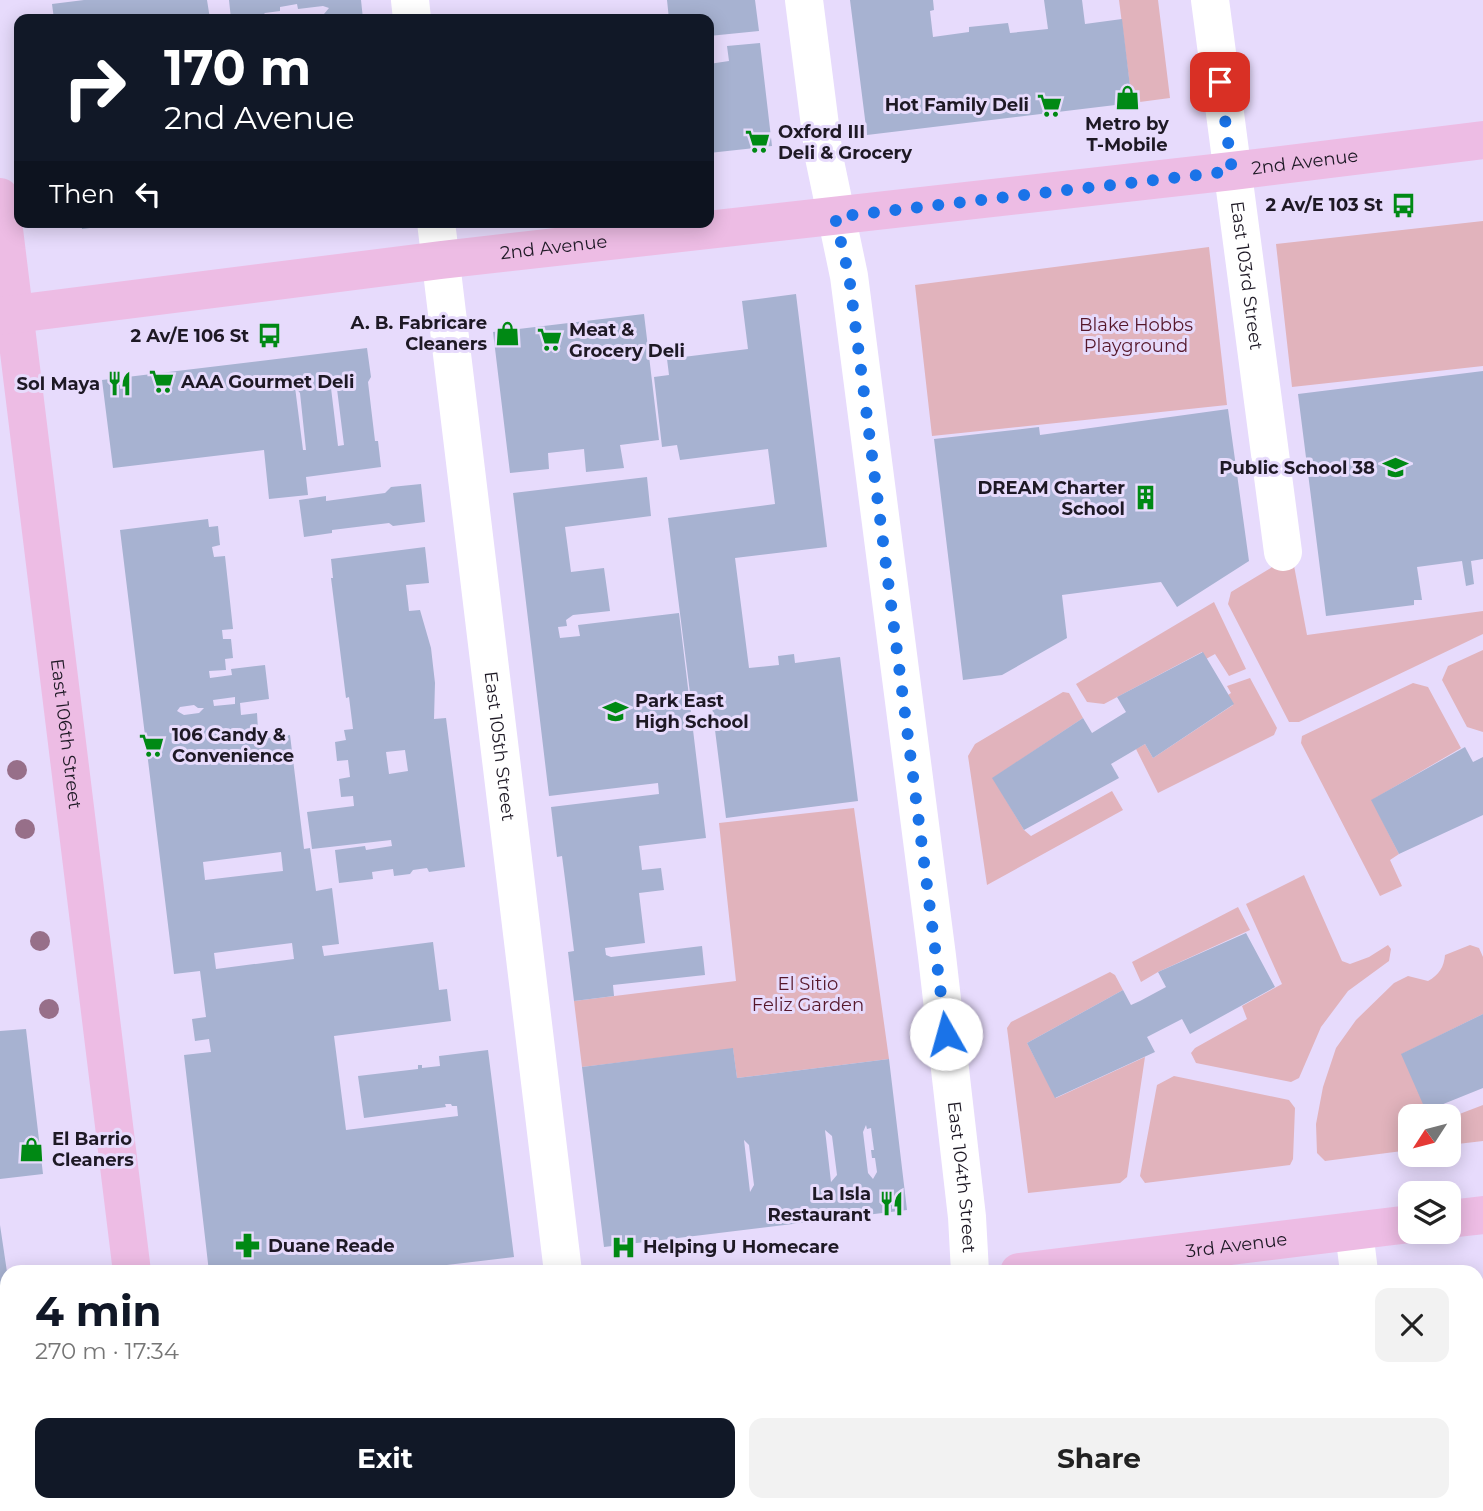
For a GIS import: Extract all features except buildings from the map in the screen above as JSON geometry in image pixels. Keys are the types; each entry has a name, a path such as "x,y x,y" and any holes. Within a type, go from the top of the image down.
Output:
{"main road":[{"name":"2nd Avenue","path":"7,315 441,260 835,217 1483,140"},
{"name":"East 106th Street","path":"0,197 7,315 131,1265"},
{"path":"1461,1218 1483,1215"},
{"name":"3rd Avenue","path":"1076,1265 1398,1226"}],"street":[{"name":"East 104th Street","path":"804,0 824,157 849,276 931,914 967,1217 970,1265"},
{"name":"East 103rd Street","path":"1210,0 1283,552"},
{"name":"East 105th Street","path":"437,228 562,1265"},
{"path":"1354,1231 1358,1265"}],"green space":[{"path":"1119,0 1158,0 1170,98 1132,103"},
{"path":"1483,221 1483,366 1292,387 1276,244"},
{"name":"Blake Hobbs Playground","path":"1209,247 1227,405 932,436 915,285"},
{"path":"1292,555 1307,635 1483,611 1483,634 1299,722 1289,722 1228,604 1231,592"},
{"path":"1214,602 1246,669 1229,676 1215,654 1206,659 1202,652 1104,704 1087,702 1076,684"},
{"path":"1483,650 1483,732 1467,727 1442,680 1448,666"},
{"path":"1250,678 1277,728 1274,735 1158,793 1136,749 1145,744 1153,758 1233,705 1227,686"},
{"path":"1413,683 1428,687 1461,748 1372,800 1399,854 1390,860 1402,886 1380,896 1301,743 1302,736"},
{"path":"1063,692 1069,693 1083,718 993,778 1024,830 1031,836 1112,791 1123,810 987,885 968,756 975,744"},
{"name":"El Sitio Feliz Garden","path":"854,808 889,1059 737,1078 733,1049 582,1067 574,1001 736,981 719,823"},
{"path":"1304,875 1342,961 1350,964 1369,957 1388,945 1391,949 1389,961 1348,991 1321,1027 1299,1078 1291,1082 1196,1063 1191,1053 1195,1048 1247,1019 1242,1006 1282,984 1246,904"},
{"path":"1238,907 1250,930 1141,982 1132,962"},
{"path":"1470,945 1479,948 1483,957 1483,1014 1402,1054 1424,1104 1398,1104 1398,1152 1325,1161 1317,1153 1316,1124 1323,1087 1336,1048 1356,1020 1394,983 1408,976 1428,981 1440,970 1445,955"},
{"path":"1110,972 1115,975 1123,990 1027,1043 1056,1098 1145,1057 1127,1177 1120,1183 1028,1193 1007,1028 1011,1022"},
{"path":"1174,1076 1289,1100 1295,1108 1293,1159 1290,1165 1145,1183 1140,1176 1157,1085"},
{"path":"1483,1105 1483,1141 1461,1144 1461,1113"}],"place":[{"name":"Metro by T-Mobile","path":"1127,97"},
{"name":"Hot Family Deli","path":"1049,105"},
{"name":"Oxford III Deli & Grocery","path":"758,142"},
{"name":"2 Av/E 103 St","path":"1403,205"},
{"name":"A. B. Fabricare Cleaners","path":"507,333"},
{"name":"2 Av/E 106 St","path":"269,336"},
{"name":"Meat & Grocery Deli","path":"549,340"},
{"name":"AAA Gourmet Deli","path":"161,382"},
{"name":"Sol Maya","path":"120,384"},
{"name":"Public School 38","path":"1395,468"},
{"name":"DREAM Charter School","path":"1145,498"},
{"name":"Park East High School","path":"615,711"},
{"name":"106 Candy & Convenience","path":"152,745"},
{"name":"El Barrio Cleaners","path":"32,1149"},
{"name":"La Isla Restaurant","path":"891,1204"},
{"name":"Duane Reade","path":"248,1246"},
{"name":"Helping U Homecare","path":"623,1247"}],"route":[{"path":"946,1034 849,276 835,217 1232,171 1220,82"}]}
